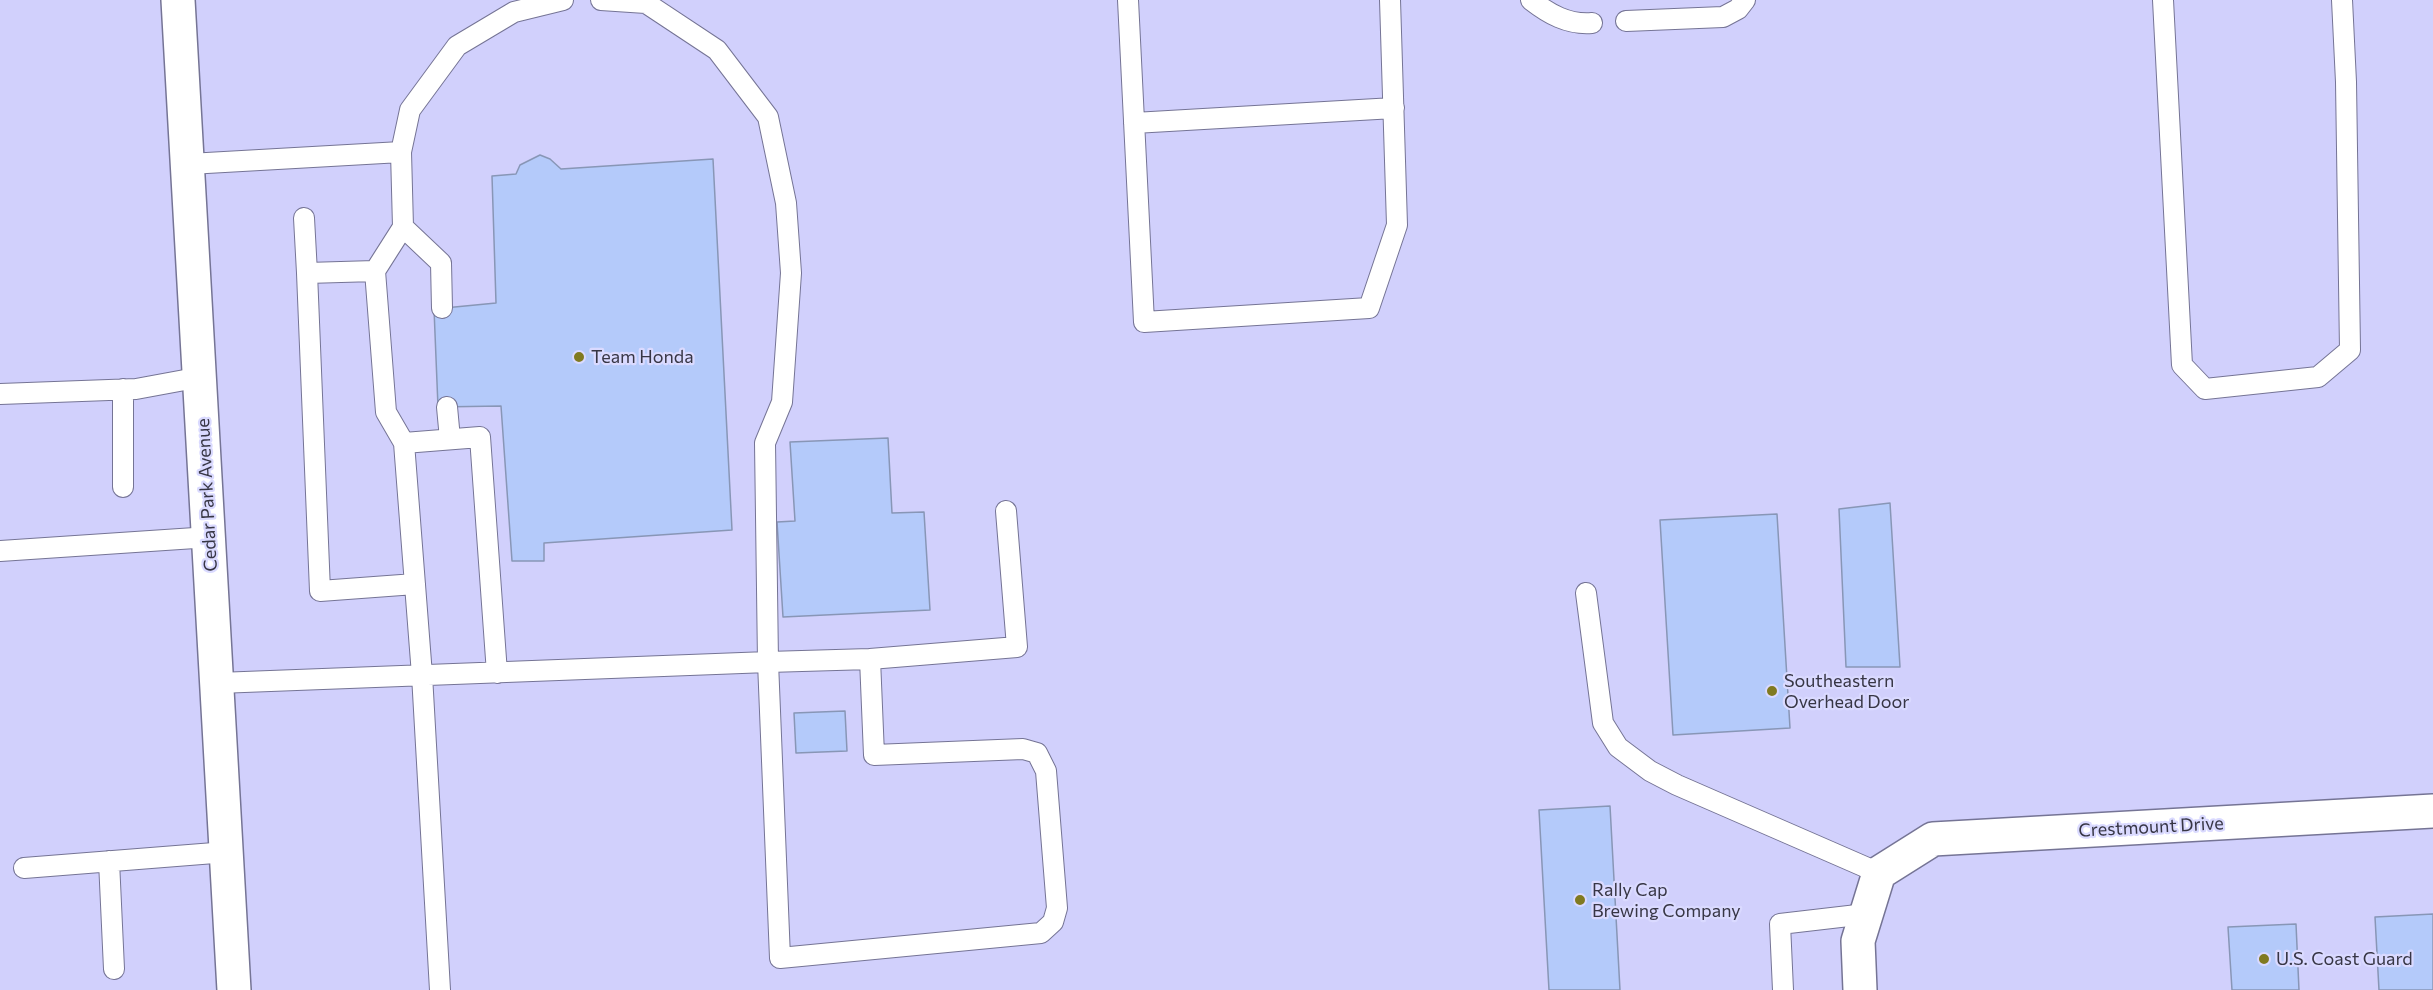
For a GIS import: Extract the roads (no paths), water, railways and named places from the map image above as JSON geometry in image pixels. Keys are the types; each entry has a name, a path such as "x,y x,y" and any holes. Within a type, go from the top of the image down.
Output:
{"street":[{"name":"Cedar Park Avenue","path":"178,0 234,990"},
{"name":"Crestmount Drive","path":"1879,873 1933,839 2433,811"},
{"path":"1860,990 1858,941 1879,873"}],"lane":[{"path":"440,990 422,675 404,442 386,412 375,271 404,228 401,152 410,110 457,46 514,12 563,0"},
{"path":"601,0 646,3 717,50 768,117 786,203 792,273 782,402 765,443 768,662 780,958 1041,933 1053,922 1057,908 1046,771 1037,753 1023,749 874,755 870,658"},
{"path":"1128,0 1144,322 1369,308 1397,225 1390,0"},
{"path":"1531,0 1549,14 1578,24 1592,23"},
{"path":"1626,21 1723,17 1738,9 1745,0"},
{"path":"2163,0 2182,365 2205,389 2318,377 2350,350 2346,82 2342,0"},
{"path":"1134,123 1394,108"},
{"path":"189,164 401,152"},
{"path":"304,218 320,591 415,584"},
{"path":"404,228 441,262 442,308"},
{"path":"307,273 375,271"},
{"path":"0,394 123,389 201,377"},
{"path":"123,389 123,487"},
{"path":"447,407 450,439"},
{"path":"404,442 480,437 497,673"},
{"path":"218,683 870,658 1017,647 1006,511"},
{"path":"0,551 210,537"},
{"path":"1586,593 1603,723 1618,747 1650,771 1677,785 1879,873"},
{"path":"24,868 227,852"},
{"path":"109,861 114,969"},
{"path":"1784,990 1780,924 1866,914"}],"place":[{"name":"Team Honda","path":"579,357"},
{"name":"Southeastern Overhead Door","path":"1772,691"},
{"name":"Rally Cap Brewing Company","path":"1580,900"},
{"name":"U.S. Coast Guard","path":"2264,959"}]}
